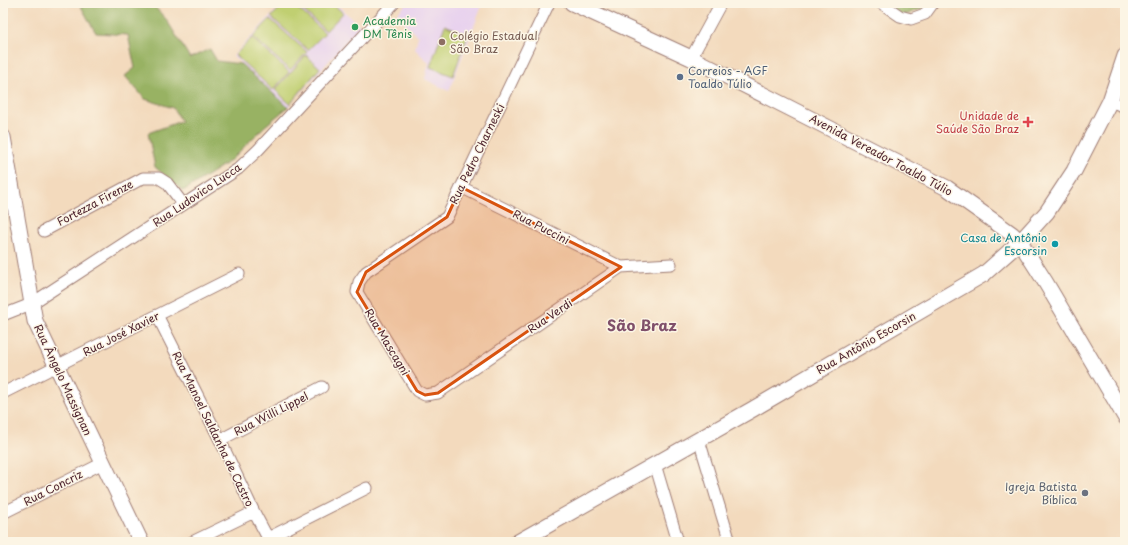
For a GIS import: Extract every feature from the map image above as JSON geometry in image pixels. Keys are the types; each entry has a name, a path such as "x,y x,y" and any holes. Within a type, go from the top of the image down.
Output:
{"street":[{"name":"Rua Ludovico Lucca","path":"3,315 31,304 238,169 258,150 394,3"},
{"name":"Rua Pedro Charneski","path":"366,272 447,217 549,3"},
{"path":"691,58 721,3"},
{"path":"881,3 900,16 911,19 924,14 933,3"},
{"name":"Avenida Vereador Toaldo Túlio","path":"578,4 691,58 947,188 1012,234 1020,242 1046,283 1125,417"},
{"name":"Rua Antônio Escorsin","path":"518,542 699,440 984,274 1020,242 1047,212 1074,171 1110,101 1125,56"},
{"path":"1110,101 1125,107"},
{"name":"Rua Ângelo Massignan","path":"3,136 8,203 37,329 141,542"},
{"name":"Fortezza Firenze","path":"44,231 143,178 159,178 167,183 183,204"},
{"name":"Rua Puccini","path":"461,187 621,267"},
{"path":"621,267 671,264"},
{"name":"Rua Verdi","path":"438,393 621,267"},
{"name":"Rua Mascagni","path":"366,272 359,282 357,292 417,391 425,395 438,393"},
{"name":"Rua José Xavier","path":"3,393 239,274"},
{"name":"Rua Manoel Saldanha de Castro","path":"157,315 269,540"},
{"name":"Rua Willi Lippel","path":"220,440 322,388"},
{"path":"699,440 730,542"},
{"name":"Rua Concriz","path":"3,514 103,464"},
{"path":"655,464 678,542"},
{"path":"269,540 367,488"},
{"path":"192,542 254,512"}],"highlighted area":[{"path":"461,187 621,267 438,393 425,395 417,391 357,292 366,272 447,217"}],"shaded area":[{"path":"283,3 335,3 360,26 288,107 233,56"},
{"name":"Colégio Estadual São Braz","path":"407,3 483,3 449,91 425,79 429,63 415,49 418,36 396,15"}],"green space":[{"path":"79,3 151,3 166,19 190,58 210,49 217,61 241,64 288,107 265,126 230,161 183,191 155,167 148,133 181,121 173,108 145,99 125,76 135,68 128,35 96,33"},
{"path":"285,3 292,3 325,33 308,50 271,17"},
{"path":"295,3 332,3 343,13 326,31"},
{"path":"885,3 925,3 923,8 903,16"},
{"path":"270,19 307,52 290,70 253,37"},
{"path":"445,25 468,35 453,76 430,67"},
{"path":"252,38 289,72 273,90 235,55"},
{"path":"306,55 320,68 290,104 275,90"}],"place":[{"name":"Academia DM Tênis","path":"355,27"},
{"name":"Colégio Estadual São Braz","path":"442,42"},
{"name":"Correios - AGF Toaldo Túlio","path":"680,77"},
{"name":"Unidade de Saúde São Braz","path":"1028,122"},
{"name":"Casa de Antônio Escorsin","path":"1055,244"},
{"name":"Igreja Batista Bíblica","path":"1085,493"}],"district":[{"name":"São Braz","path":"642,326"}]}
